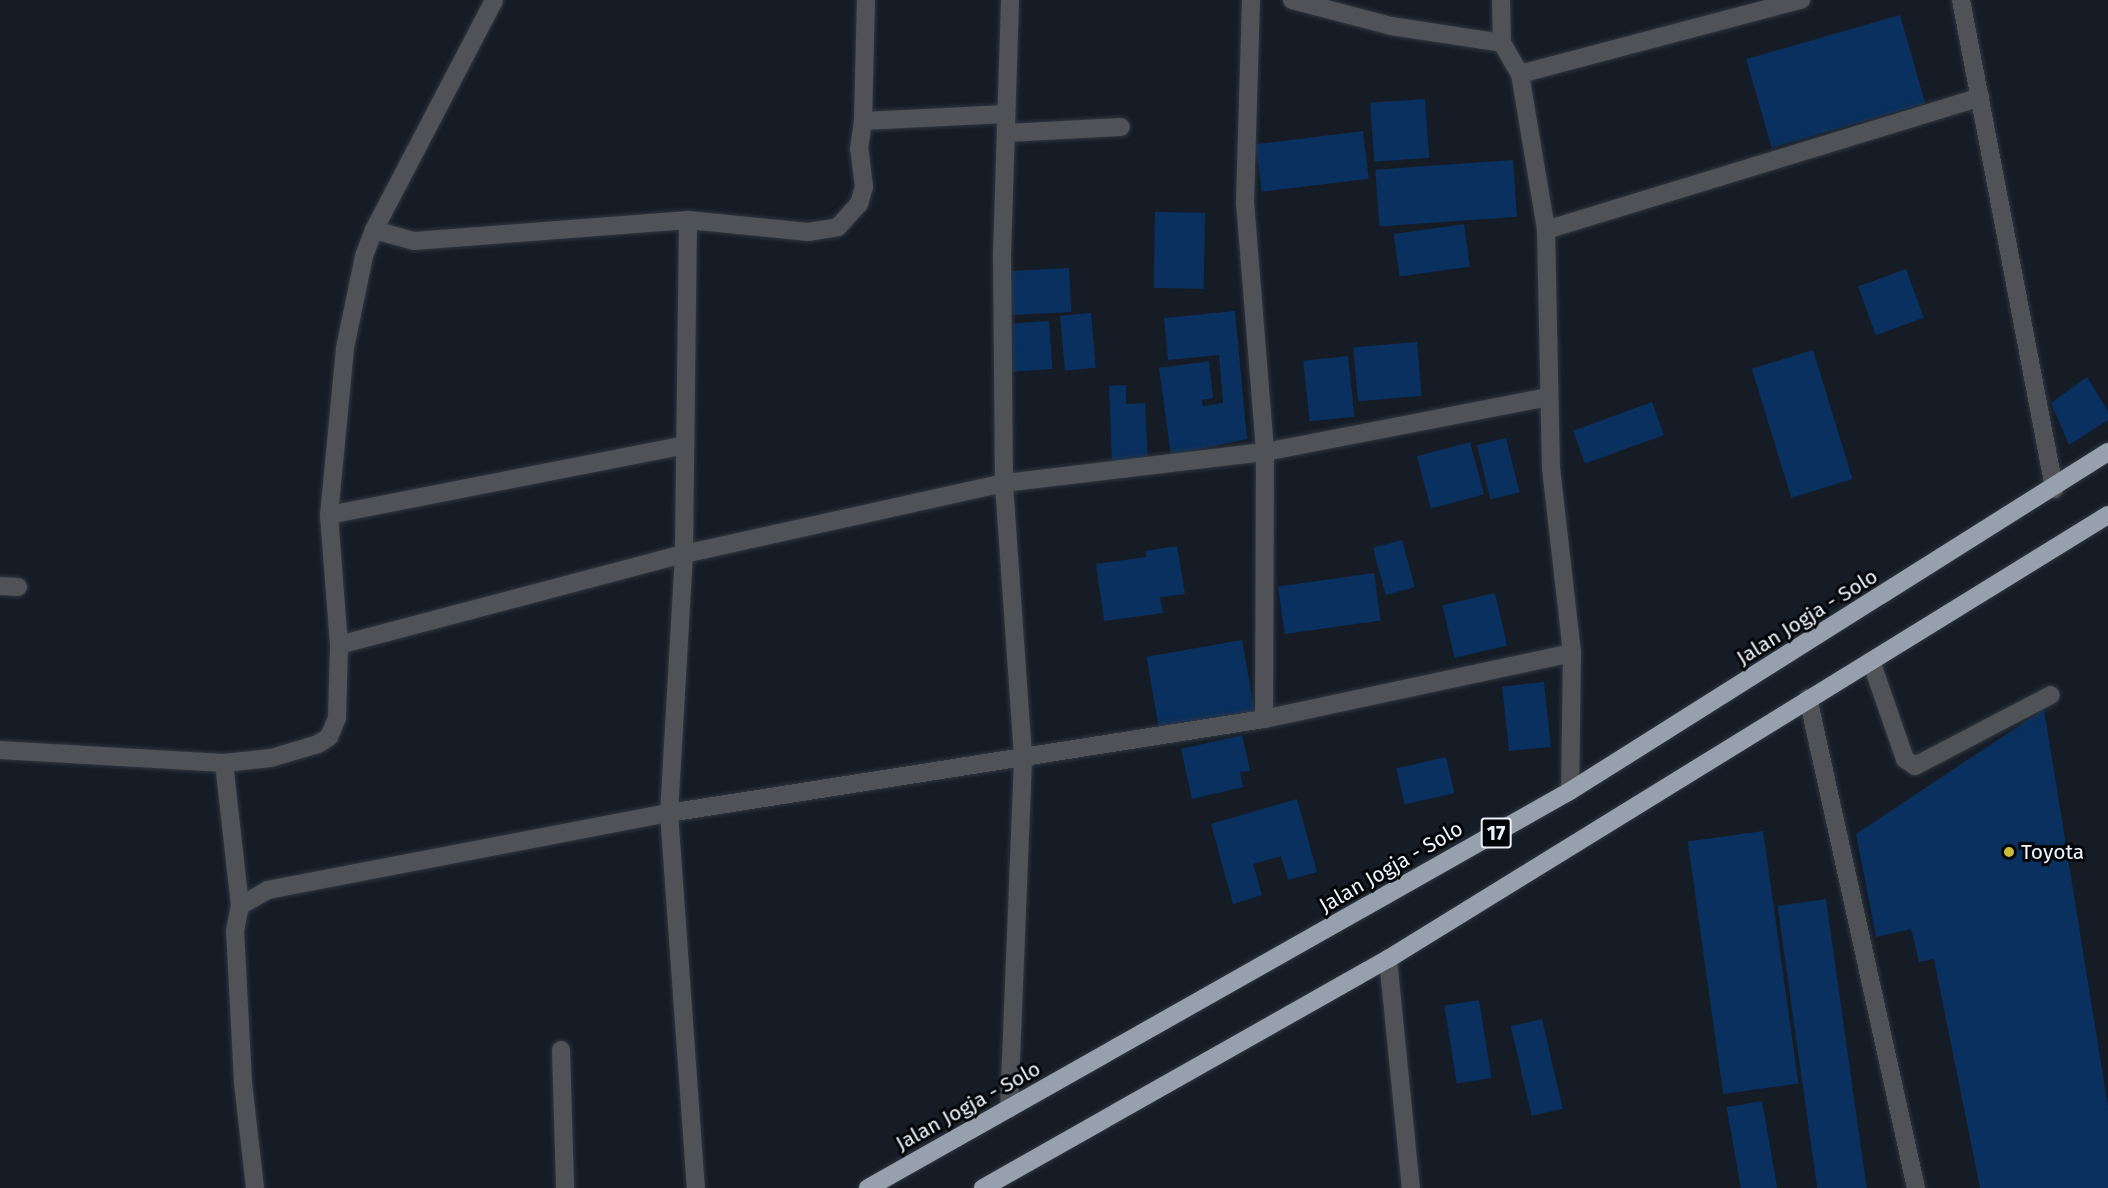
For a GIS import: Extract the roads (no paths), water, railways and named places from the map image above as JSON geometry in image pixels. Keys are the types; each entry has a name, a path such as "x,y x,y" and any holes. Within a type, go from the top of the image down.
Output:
{"highway":[{"name":"Jalan Jogja - Solo","path":"868,1188 1570,791 2054,489 2108,452"},
{"name":"17","path":"982,1188 1388,959 2108,515"}],"street":[{"path":"0,750 224,762 271,758 318,744 329,737 337,718 339,645 329,516 345,348 364,256 374,230 494,0"},
{"path":"374,230 414,241 688,220 808,232 838,227 859,204 864,187 859,149 863,121 866,0"},
{"path":"1009,1109 1023,756 1004,483 1006,114 1010,0"},
{"path":"1251,0 1245,202 1265,452 1264,719"},
{"path":"1292,0 1391,26 1502,43"},
{"path":"1501,0 1502,43 1520,74 1546,230 1548,397 1572,653 1570,791"},
{"path":"1520,74 1801,0"},
{"path":"1961,0 2054,489"},
{"path":"1546,230 1980,98"},
{"path":"863,121 1006,114"},
{"path":"1006,133 1121,127"},
{"path":"688,220 684,554 669,813 696,1188"},
{"path":"339,645 684,554 1004,483 1265,452 1548,397"},
{"path":"329,516 686,445"},
{"path":"240,906 268,890 669,813 1264,719 1572,653"},
{"path":"1871,661 1905,759 1915,766 2051,695"},
{"path":"1808,698 1916,1188"},
{"path":"224,762 240,906 235,931 243,1082 255,1188"},
{"path":"1388,959 1411,1188"},
{"path":"561,1050 566,1188"}],"place":[{"name":"Toyota","path":"2009,852"}]}
